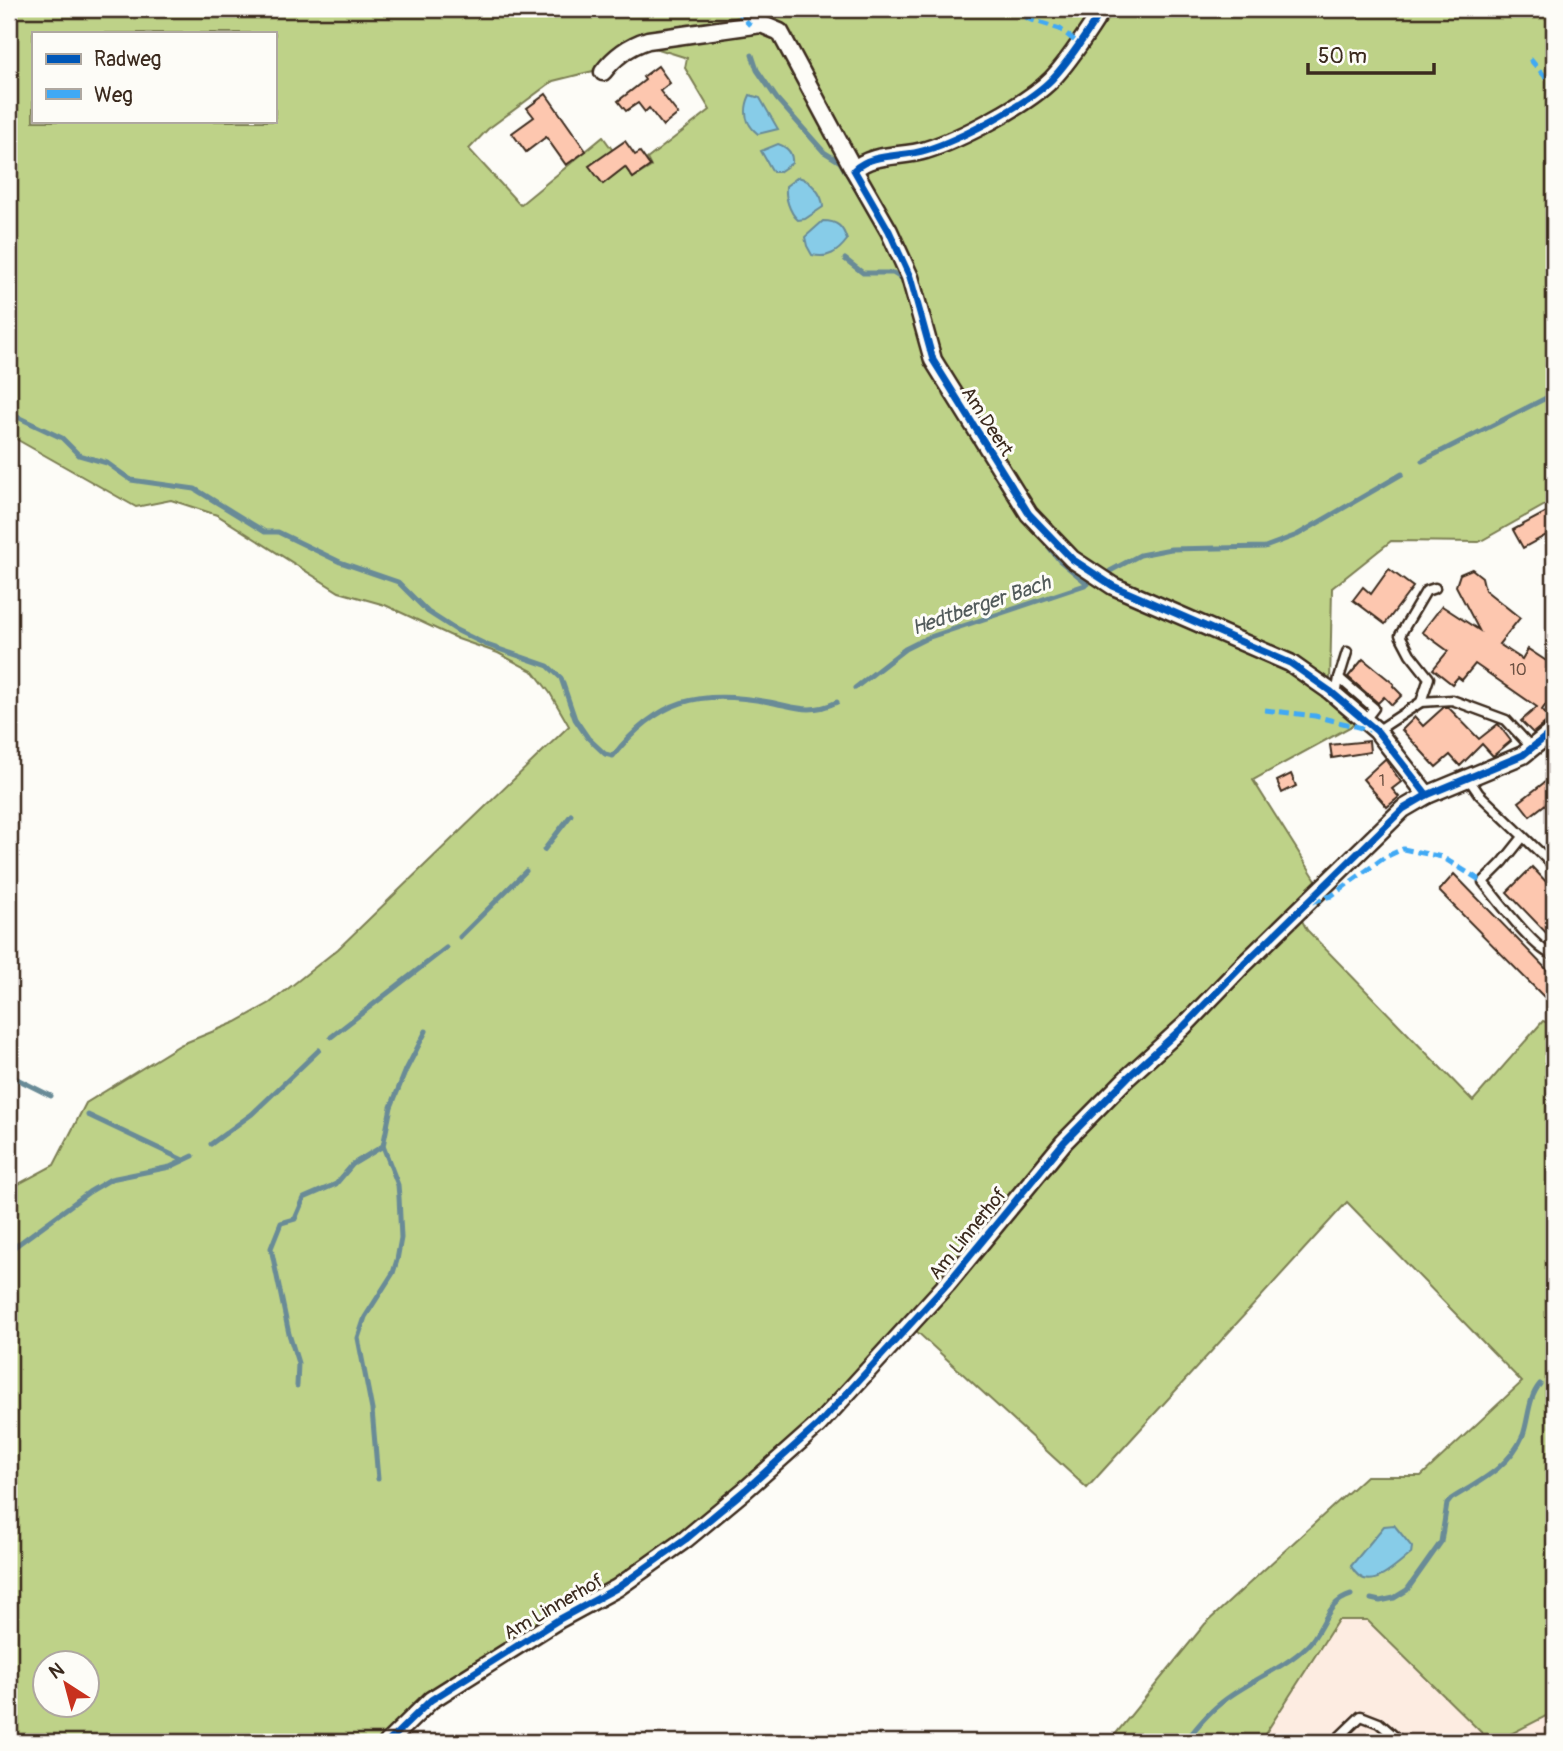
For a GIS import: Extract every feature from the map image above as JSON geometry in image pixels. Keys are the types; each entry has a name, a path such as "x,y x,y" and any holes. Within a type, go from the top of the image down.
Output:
{"street":[{"path":"854,170 863,162 927,150 969,131 1036,92 1052,79 1103,9"},
{"name":"Am Deert","path":"603,72 613,58 635,44 648,40 761,24 780,32 889,231 910,277 933,360 1029,514 1072,559 1098,577 1138,598 1290,663 1336,696 1371,726 1427,795"},
{"name":"Am Linnerhof","path":"388,1742 431,1700 536,1633 617,1588 686,1539 745,1490 818,1425 947,1283 1064,1142 1403,808 1427,795 1523,755 1554,730"}],"lane":[{"path":"1421,702 1429,678 1410,654 1400,635 1426,592 1435,588"},
{"path":"1336,696 1347,652"},
{"path":"1339,678 1374,708 1371,726"},
{"path":"1371,726 1421,702 1452,701 1506,720 1532,748"},
{"path":"1468,778 1479,794 1554,866"},
{"path":"1522,837 1483,882 1530,937 1547,954 1554,955"},
{"path":"1334,1742 1360,1716 1379,1723 1401,1742"}],"shaded area":[{"path":"1338,1620 1367,1620 1492,1742 1260,1742"},
{"path":"1554,1712 1554,1742 1496,1742"}],"green space":[{"path":"9,9 1554,9 1554,500 1479,542 1391,541 1332,588 1330,686 1280,654 1141,595 1099,574 1077,561 1040,519 1013,502 1040,536 1075,567 1111,589 1288,665 1357,717 1359,722 1253,780 1318,883 1183,1022 1060,1141 871,1362 797,1437 720,1506 635,1568 498,1649 431,1696 382,1742 9,1742 9,1189 54,1165 86,1103 180,1045 236,1022 270,1003 338,949 569,726 534,672 498,653 458,639 385,605 339,592 217,515 171,500 136,507 9,435","holes":["735,23 735,30 654,42 655,48 687,58 685,68 710,110 647,159 651,167 633,178 603,137 520,205 469,149 488,129 553,81 597,70 619,46 650,35"]},
{"path":"1300,917 1307,930 1473,1101 1543,1021 1554,1025 1554,1712 1495,1742 1491,1742 1367,1620 1338,1620 1260,1742 1109,1742 1205,1624 1366,1476 1421,1476 1522,1382 1347,1202 1087,1488 914,1329 1070,1145"}],"water":[{"path":"750,95 760,98 778,129 758,134 750,126 746,106"},
{"path":"778,144 789,151 792,163 779,172 773,172 761,151"},
{"path":"798,177 815,188 823,207 805,219 798,220 790,209 786,186"},
{"path":"823,221 839,226 847,240 832,254 812,255 805,237"},
{"path":"1394,1525 1412,1547 1411,1554 1380,1577 1372,1580 1357,1575 1351,1566 1384,1526"}],"building":[{"path":"658,66 670,83 660,91 678,114 663,126 649,108 645,112 638,103 626,111 618,101"},
{"path":"546,94 586,151 566,165 546,137 526,152 512,133 534,117 527,108"},
{"path":"625,141 635,155 640,152 650,166 633,178 625,167 603,184 589,166"},
{"path":"1554,508 1554,531 1523,548 1513,530"},
{"path":"1389,569 1413,587 1385,624 1353,600 1363,587 1371,594"},
{"path":"1472,569 1482,577 1485,590 1520,618 1499,644 1522,659 1528,649 1554,666 1554,693 1542,710 1550,719 1533,733 1521,721 1537,707 1475,664 1462,680 1458,677 1452,684 1433,669 1448,651 1422,632 1442,606 1479,630 1456,586 1460,574"},
{"path":"1363,659 1394,684 1402,695 1392,705 1384,697 1378,703 1348,677"},
{"path":"1444,707 1448,707 1479,739 1498,724 1511,741 1493,756 1482,744 1460,766 1450,755 1436,767 1402,730 1415,717 1423,726"},
{"path":"1369,741 1370,752 1332,758 1330,745"},
{"path":"1385,759 1401,782 1392,789 1399,797 1387,807 1363,779"},
{"path":"1291,774 1296,786 1282,793 1277,781"},
{"path":"1554,775 1554,813 1547,803 1530,816 1519,802"},
{"path":"1532,867 1554,890 1554,941 1507,892"},
{"path":"1454,874 1554,977 1554,1007 1439,891"}],"waterway":[{"path":"752,55 757,70 777,99 824,152 840,162 871,215"},
{"path":"845,259 863,273 893,273 906,281"},
{"name":"Hedtberger Bach","path":"1422,461 1554,394"},
{"path":"9,413 62,438 79,455 107,463 131,480 195,489 265,532 278,532 340,562 398,582 428,612 456,630 487,645 548,666 561,678 575,719 588,738 605,754 613,756 630,737 664,710 701,698 744,698 811,709 837,702"},
{"name":"Hedtberger Bach","path":"1110,571 1140,555 1171,549 1265,547 1297,535 1402,474"},
{"path":"999,481 1011,499"},
{"name":"Hedtberger Bach","path":"855,688 905,649 927,638 1088,584 1059,560 1041,537"},
{"name":"Hedtberger Bach","path":"544,850 571,815"},
{"name":"Hedtberger Bach","path":"460,937 526,871"},
{"name":"Hedtberger Bach","path":"331,1037 446,948"},
{"path":"378,1479 372,1410 358,1338 365,1317 393,1273 397,1260 401,1238 398,1185 383,1146 391,1107 426,1031"},
{"name":"Hedtberger Bach","path":"211,1144 252,1114 319,1050"},
{"path":"9,1075 51,1096"},
{"path":"88,1115 183,1160"},
{"path":"297,1386 298,1363 289,1334 271,1248 281,1223 295,1219 304,1198 336,1184 353,1164 383,1146"},
{"name":"Hedtberger Bach","path":"9,1251 111,1179 170,1167 193,1156"},
{"path":"1371,1599 1380,1601 1394,1598 1407,1590 1441,1542 1447,1504 1502,1465 1517,1446 1523,1435 1533,1395 1540,1384"},
{"path":"1185,1742 1206,1716 1221,1703 1287,1662 1307,1646 1336,1604 1351,1595"}],"marked path":[{"path":"735,9 750,25"},
{"path":"1013,9 1029,19 1060,29 1079,44"},
{"path":"1530,59 1554,87"},
{"path":"1265,710 1315,716 1370,730"},
{"path":"1312,902 1331,896 1385,857 1403,849 1442,857 1483,882"}],"cycle path":[{"path":"1103,9 1059,71 1027,99 974,130 940,145 870,160 854,170 889,231 910,277 933,360 1029,514 1072,559 1113,586 1290,663 1330,691 1377,731 1427,795"},
{"path":"388,1742 431,1700 558,1620 617,1588 686,1539 745,1490 818,1425 947,1284 1064,1142 1403,809 1427,795 1523,755 1554,730"}]}
